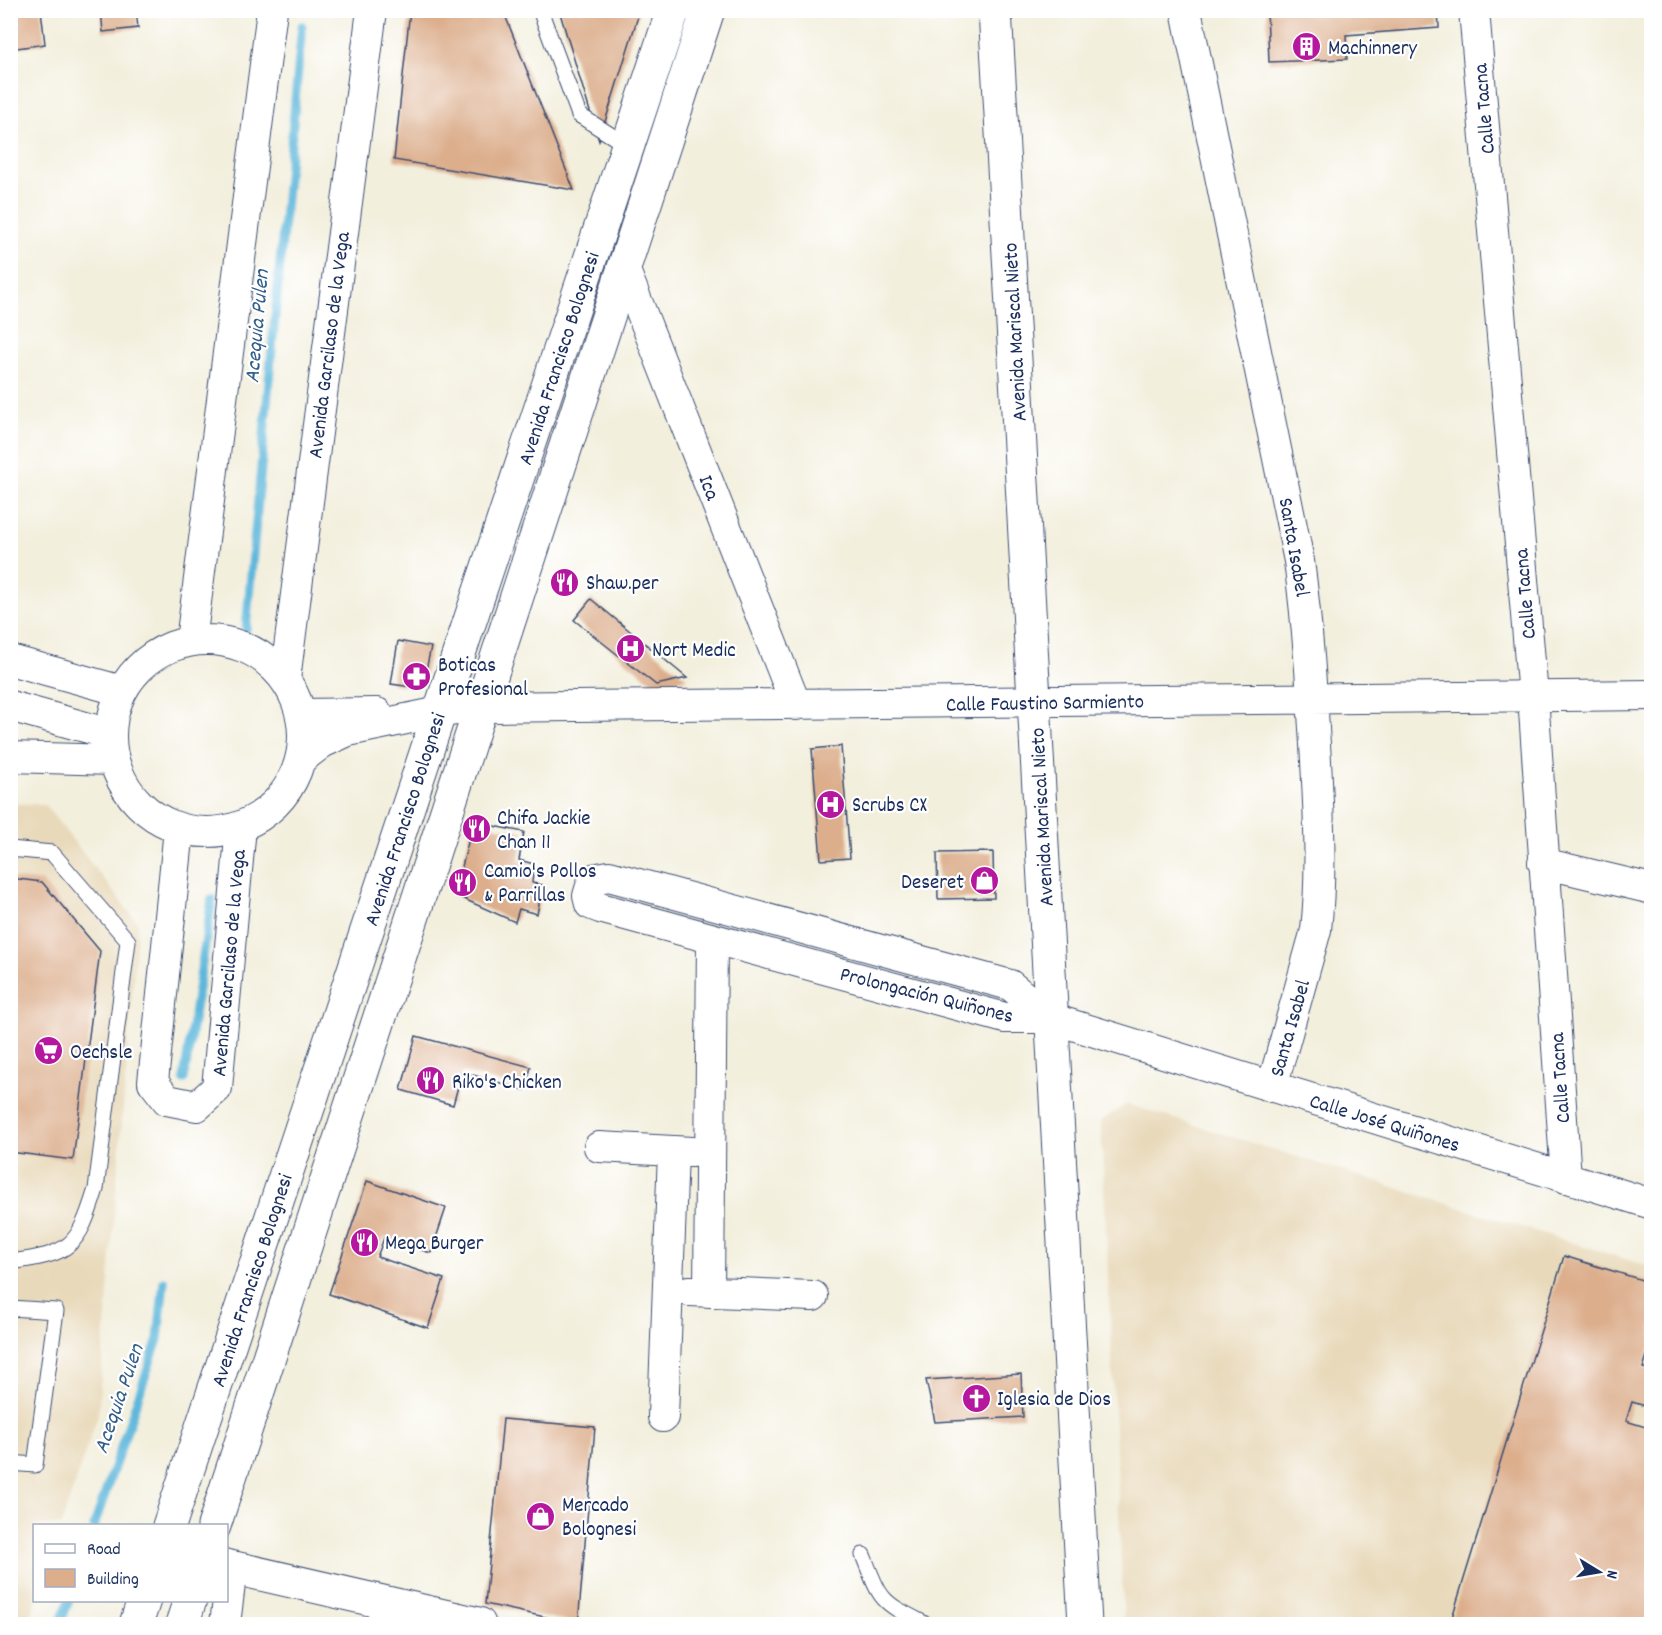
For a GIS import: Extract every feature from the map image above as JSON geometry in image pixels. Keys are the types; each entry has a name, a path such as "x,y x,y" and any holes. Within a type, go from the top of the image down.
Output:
{"main road":[{"name":"Avenida Francisco Bolognesi","path":"170,1524 673,10"},
{"name":"Avenida Francisco Bolognesi","path":"215,1524 708,10"},
{"name":"Avenida Mariscal Nieto","path":"995,10 1036,703 1050,1018 1085,1624"},
{"path":"229,1567 391,1615 479,1624"},
{"path":"136,1624 143,1602"},
{"path":"182,1624 189,1602"}],"street":[{"path":"191,641 272,10"},
{"name":"Avenida Garcilaso de la Vega","path":"285,679 372,10"},
{"name":"Santa Isabel","path":"1186,10 1299,561 1308,629 1320,839 1319,906 1316,930 1272,1087"},
{"name":"Calle Tacna","path":"1474,10 1533,696 1566,1178"},
{"name":"Ica","path":"624,268 796,705"},
{"path":"217,640 243,646 266,660 285,679 301,714 303,736 301,759 288,788 268,812 241,827 211,833 179,830 156,820 137,804 122,784 112,747 113,711 122,691 139,668 163,650 191,641 217,640"},
{"path":"10,660 122,691"},
{"name":"Calle Faustino Sarmiento","path":"301,759 322,743 348,731 440,712 481,707 1652,695"},
{"path":"10,706 112,747"},
{"name":"Calle Faustino Sarmiento","path":"301,714 440,712"},
{"path":"10,757 112,747"},
{"name":"Avenida Garcilaso de la Vega","path":"179,830 153,1082 167,1100 197,1106 217,1088 241,827"},
{"path":"1543,863 1652,889"},
{"name":"Prolongación Quiñones","path":"609,876 1010,985 1050,1018 1005,1018 600,908 590,904 589,887 593,879 609,876"},
{"path":"709,1292 712,939"},
{"name":"Calle José Quiñones","path":"1050,1018 1652,1204"},
{"path":"599,1147 711,1153"},
{"path":"663,1417 673,1152"},
{"path":"668,1289 813,1296"},
{"path":"225,1624 227,1602"}],"lane":[{"path":"540,10 579,115 628,146"},
{"path":"10,849 52,854 128,941 96,1189 84,1227 62,1251 43,1258 10,1262"},
{"path":"10,1308 57,1311 35,1465 10,1463"},
{"path":"863,1555 876,1588 888,1606 925,1624"}],"shaded area":[{"path":"10,803 45,805 138,923 98,1415 61,1524 33,1524 33,1602 36,1602 27,1624 10,1624"},
{"path":"1127,1104 1651,1267 1651,1624 1124,1624 1101,1121"}],"building":[{"path":"10,10 41,10 45,44 10,49"},
{"path":"101,10 136,10 138,28 103,32"},
{"path":"410,10 503,10 574,190 394,160"},
{"path":"559,10 640,10 599,141"},
{"path":"870,10 941,10 941,19 870,13"},
{"name":"Machinnery","path":"1267,10 1438,10 1439,28 1346,35 1347,59 1269,62"},
{"name":"Nort Medic","path":"591,599 687,678 656,685 574,620"},
{"path":"398,641 431,647 425,675 412,687 391,684"},
{"name":"Scrubs CX","path":"841,746 850,858 821,860 812,749"},
{"path":"473,822 524,832 519,860 534,864 532,883 543,885 537,914 519,909 515,922 455,895"},
{"path":"993,852 994,898 938,899 937,853"},
{"name":"Oechsle","path":"10,878 42,882 100,951 73,1160 10,1152"},
{"path":"416,1036 531,1067 525,1090 462,1072 453,1105 401,1090"},
{"path":"367,1181 446,1208 431,1253 384,1238 377,1257 444,1279 428,1328 329,1294"},
{"path":"1564,1256 1652,1283 1652,1341 1643,1368 1652,1370 1652,1408 1632,1402 1626,1421 1652,1429 1652,1624 1450,1624"},
{"name":"Iglesia de Dios","path":"1021,1374 1023,1417 935,1422 926,1380"},
{"name":"Mercado Bolognesi","path":"503,1419 595,1427 578,1624 485,1604"}],"waterway":[{"name":"Acequia Pulen","path":"246,629 302,26"},
{"name":"Acequia Pulen","path":"184,1079 212,899"},
{"name":"Acequia Pulen","path":"95,1524 158,1339 164,1281"},
{"name":"Acequia Pulen","path":"60,1624 68,1602"}],"place":[{"name":"Machinnery","path":"1307,47"},
{"name":"Shaw.per","path":"565,582"},
{"name":"Nort Medic","path":"631,649"},
{"name":"Boticas Profesional","path":"417,676"},
{"name":"Scrubs CX","path":"831,804"},
{"name":"Chifa Jackie Chan 11","path":"476,829"},
{"name":"Deseret","path":"985,881"},
{"name":"Camio's Pollos & Parrillas","path":"463,882"},
{"name":"Oechsle","path":"49,1051"},
{"name":"Riko's Chicken","path":"431,1081"},
{"name":"Mega Burger","path":"364,1242"},
{"name":"Iglesia de Dios","path":"976,1398"},
{"name":"Mercado Bolognesi","path":"541,1516"}]}
